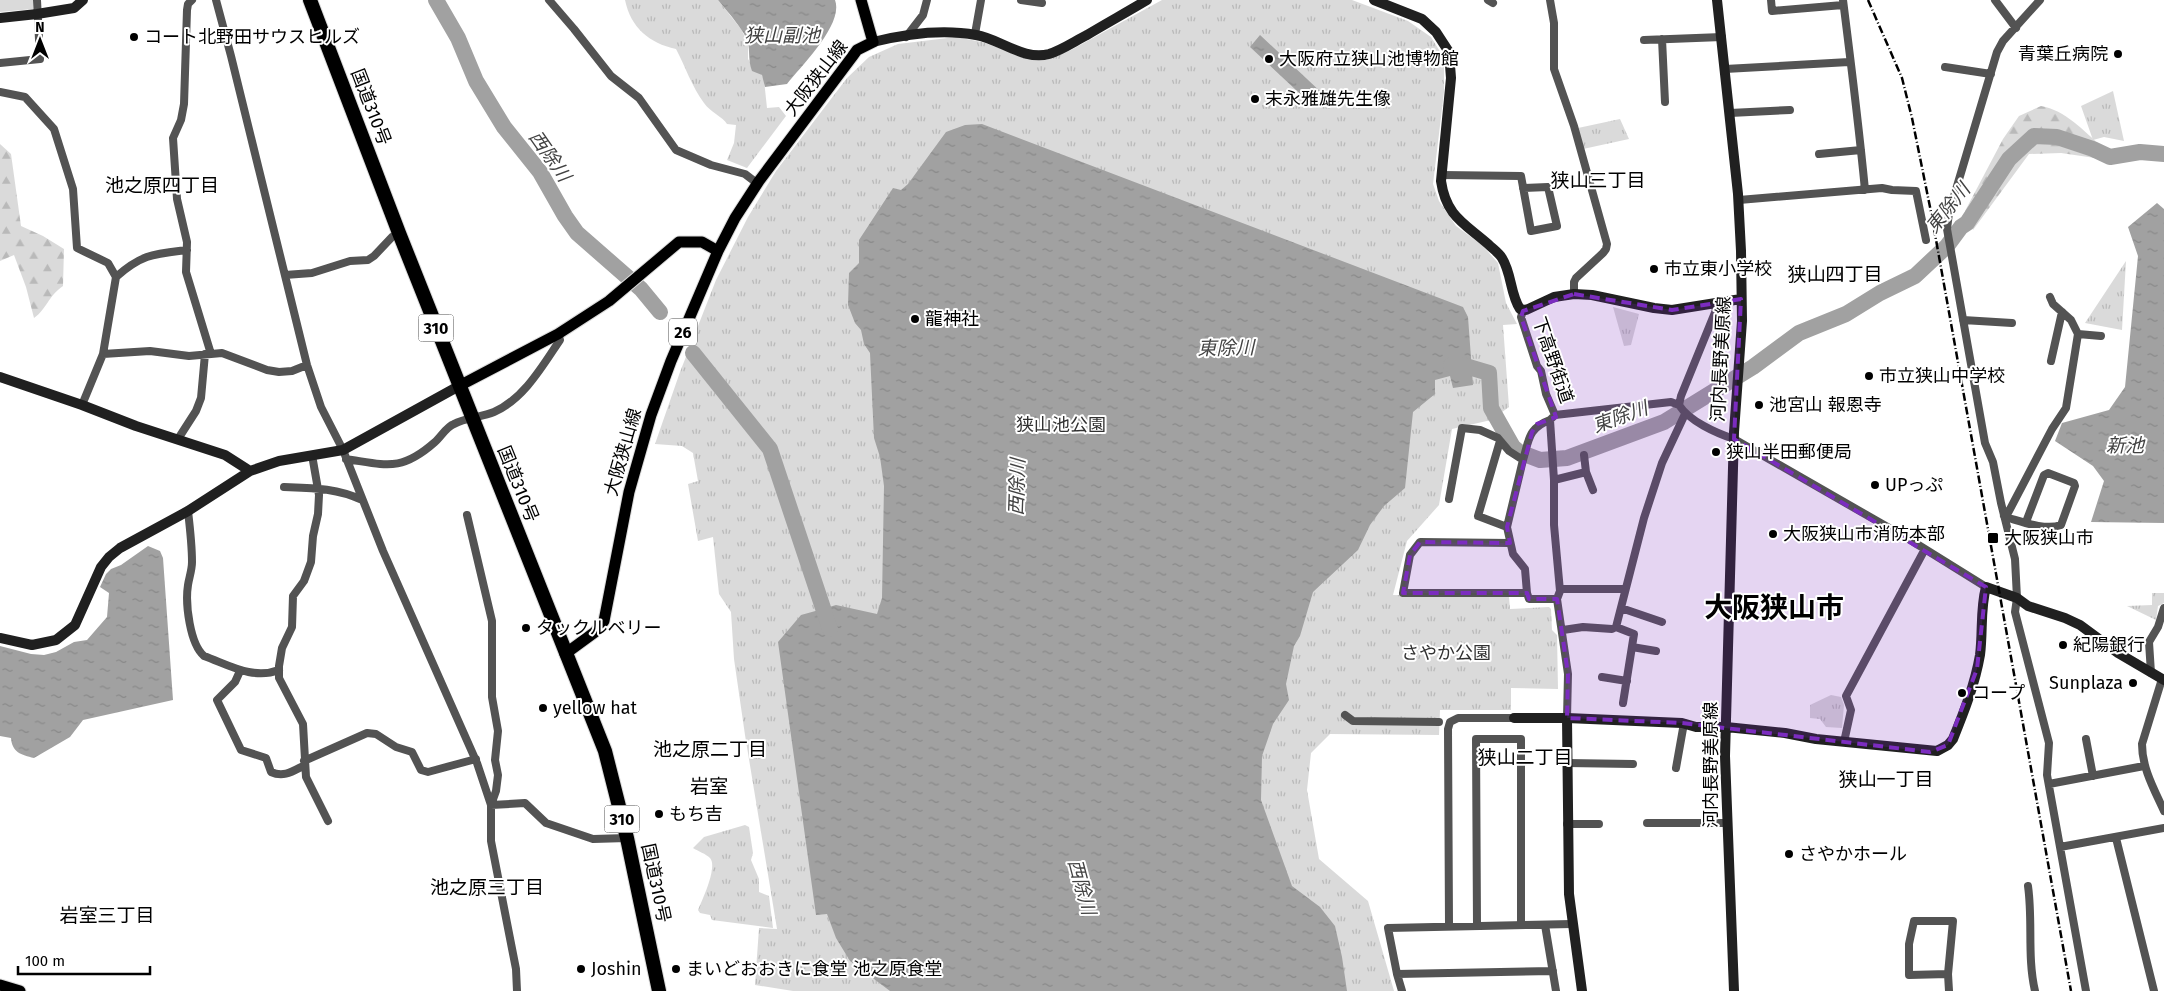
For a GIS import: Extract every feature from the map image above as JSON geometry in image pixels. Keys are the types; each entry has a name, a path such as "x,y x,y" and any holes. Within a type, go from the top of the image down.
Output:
{"highway":[{"name":"国道310号","path":"310,0 459,386 605,751 627,838 659,991"}],"main road":[{"name":"大阪狭山線","path":"565,654 595,632 604,621 629,492 650,415 718,251 735,218 758,184 857,50 873,42 862,0"},
{"path":"459,386 558,334 609,301 679,242 702,242 718,251"},
{"path":"0,985 20,991"}],"street":[{"path":"0,63 40,60 37,0"},
{"path":"0,18 74,8 83,0"},
{"path":"178,439 196,411 201,398 208,354 187,280 187,250 177,199 173,138 181,120 184,104 188,4 192,0"},
{"path":"216,0 307,365 321,407 345,454 362,500 476,759 491,805 491,841 516,969 517,991"},
{"path":"549,0 611,76 640,98 676,150 711,165 744,174 758,184"},
{"path":"906,36 923,15 927,0"},
{"path":"975,34 981,0"},
{"path":"1021,0 1042,3"},
{"path":"873,42 906,36 961,32 975,34 1024,52 1036,55 1049,54 1065,47 1146,0"},
{"path":"1374,0 1422,20 1436,32 1449,52 1451,78 1442,175 1443,194 1448,206 1465,227 1502,256 1509,271 1517,304 1524,311 1554,297 1574,294 1592,295 1672,310 1742,299"},
{"path":"1550,0 1554,23 1554,69 1574,126 1606,244 1606,249 1603,253 1576,278 1574,294"},
{"name":"河内長野美原線","path":"1717,0 1739,200 1742,299 1734,439 1726,727 1727,822 1734,991"},
{"path":"1771,0 1772,11 1807,4 1843,2 1864,190"},
{"path":"1994,0 2016,28"},
{"path":"2040,0 2000,47 1947,222 1985,443 1993,462 2004,516 2016,559 2016,612 2049,743 2047,775 2086,991"},
{"path":"1644,40 1722,36"},
{"path":"1662,40 1665,102"},
{"path":"1725,69 1849,62"},
{"path":"1945,67 1991,74"},
{"path":"0,92 25,97 54,128 72,189 77,248 108,263 116,277 103,354 82,405"},
{"path":"1730,113 1790,110"},
{"path":"1819,154 1861,150"},
{"path":"1442,175 1521,176 1523,188 1531,231 1557,226 1548,187 1523,188"},
{"path":"1739,200 1882,188 1916,191 1926,240"},
{"path":"285,275 312,273 350,261 368,260 392,237 399,233"},
{"path":"116,277 131,264 144,257 187,250"},
{"path":"2004,516 2008,513 2052,429 2066,408 2078,334 2072,320 2062,312 2050,297"},
{"path":"1616,627 1644,518 1716,310 1714,304"},
{"name":"下高野街道","path":"1524,311 1521,317 1537,366 1541,371 1552,417 1671,402 1682,410"},
{"path":"2052,361 2062,312"},
{"path":"1963,320 2012,323"},
{"path":"0,638 32,645 56,640 75,625 101,567 109,556 120,548 188,511 250,471 279,461 312,455 345,454 390,465 404,463 434,442 454,424 495,412 508,404 534,377 560,340 558,334"},
{"path":"2078,334 2101,336"},
{"path":"103,354 150,351 188,356 222,353 267,370 292,371 307,365"},
{"path":"0,378 225,455 250,471"},
{"path":"345,454 459,386"},
{"path":"1682,410 1924,549 1986,587 2017,598 2028,606 2080,625 2163,680 2142,744 2144,766 2164,811"},
{"path":"1558,599 1530,599 1527,593 1525,569 1513,554 1507,528 1524,456 1532,432 1537,424 1552,417 1554,525 1560,589 1558,599 1560,627 1563,630 1568,674 1567,824 1572,924 1582,991"},
{"path":"1450,499 1462,428 1480,430 1500,441 1509,451 1524,456"},
{"path":"1500,441 1478,516 1507,528"},
{"path":"312,455 318,488 318,514 313,536 311,562 304,581 293,596 292,627 282,648 279,678 303,724 306,777 328,821"},
{"path":"1584,455 1586,472 1593,490"},
{"path":"1554,480 1586,472"},
{"path":"2004,516 2026,522 2061,525 2075,486 2074,483 2048,473 2044,474 2026,522"},
{"path":"284,487 318,488 347,493 362,500"},
{"path":"188,511 192,537 192,564 187,586 191,633 199,652 204,656 240,671 263,673 279,670"},
{"path":"467,515 492,621 492,697 498,731 495,760 498,775 496,791 491,805"},
{"path":"1510,543 1420,542 1410,555 1402,593 1527,593"},
{"path":"1844,742 1851,710 1846,696 1924,549"},
{"path":"1449,925 1448,729 1450,722 1458,718 1567,718 1684,723 1696,727 1726,727 1930,752 1937,751 1948,745 1960,721 1977,670 1982,627 1981,608 1986,587"},
{"path":"1560,589 1626,589"},
{"path":"1621,608 1662,622"},
{"path":"2151,673 2149,642 2158,627 2164,608"},
{"path":"1563,630 1583,627 1612,629 1616,627 1634,634 1623,703"},
{"path":"1632,647 1656,651"},
{"path":"240,671 235,682 216,700 241,750 266,758 271,772 278,775 286,775 304,763 367,733 376,734 396,746 412,752 421,770 428,772 476,759"},
{"path":"1602,677 1627,681"},
{"path":"1345,715 1353,721 1439,722"},
{"path":"1676,768 1684,723"},
{"path":"1477,926 1476,739 1521,739 1521,925"},
{"path":"2086,739 2093,776"},
{"path":"1567,763 1632,764"},
{"path":"2049,784 2144,766"},
{"path":"491,805 525,803 546,823 593,839 627,838"},
{"path":"1646,823 1727,822"},
{"path":"1567,824 1600,824"},
{"path":"2060,847 2164,828"},
{"path":"2116,838 2154,991"},
{"path":"2028,886 2031,967 2035,991"},
{"path":"1948,974 1909,975 1909,944 1914,921 1953,921 1948,974 1949,991"},
{"path":"1402,991 1396,974 1388,928 1449,925 1572,924"},
{"path":"1545,925 1556,991"},
{"path":"1396,974 1553,971"}],"highlighted area":[{"path":"1574,294 1672,310 1741,299 1734,439 1986,587 1977,669 1948,745 1930,752 1682,723 1567,718 1568,674 1557,599 1529,599 1527,593 1403,593 1410,555 1420,542 1510,543 1507,527 1532,432 1537,424 1556,417 1521,317 1523,311"}],"green space":[{"path":"0,0 33,0 33,9 0,12"},
{"path":"625,0 718,0 741,29 748,43 748,59 764,80 767,108 779,107 786,116 747,168 727,160 734,143 736,125 727,124 707,106 696,90 676,49 657,43 643,33 632,19"},
{"name":"狭山池公園","path":"1162,0 1352,0 1408,21 1431,37 1444,58 1444,92 1433,184 1439,201 1456,226 1482,245 1498,263 1506,303 1517,324 1503,325 1509,407 1491,420 1452,429 1439,505 1407,541 1393,595 1509,597 1510,609 1549,607 1551,609 1552,630 1557,635 1558,689 1511,688 1511,710 1440,710 1439,735 1330,734 1311,753 1307,790 1319,859 1368,901 1394,991 793,991 755,985 759,928 777,929 745,735 734,659 731,612 719,594 713,537 698,541 688,484 698,481 693,453 682,446 655,444 680,372 716,280 748,217 776,171 847,78 869,57 898,44 956,37 982,42 1024,57 1046,60 1071,50"},
{"path":"2113,91 2124,141 2104,137 2093,140 2081,106"},
{"path":"2041,106 2050,108 2066,117 2102,147 2095,158 2061,153 2029,154 1973,230 1965,211 2003,139 2019,116"},
{"path":"1620,119 1629,139 1583,149 1578,128"},
{"path":"0,144 11,154 21,226 43,236 64,249 63,286 34,318 26,287 14,255 0,261"},
{"path":"2126,261 2122,330 2085,323"},
{"path":"1613,307 1639,314 1631,345 1624,346"},
{"path":"2152,593 2164,593 2164,603 2158,606 2156,620 2127,606 2152,605"},
{"path":"1831,695 1841,697 1844,705 1842,728 1826,727 1820,719 1810,718 1810,705"},
{"path":"745,825 749,827 753,853 751,860 759,879 759,892 769,896 773,928 712,920 710,915 700,913 698,910 711,876 712,862 710,858 693,848 704,837"}],"water":[{"name":"狭山副池","path":"718,0 835,0 836,10 828,32 787,84 765,87 762,75 752,71 748,43 744,33"},
{"path":"1260,35 1323,94 1312,105 1250,47"},
{"name":"狭山池公園","path":"982,124 1463,307 1468,317 1473,385 1453,388 1450,376 1435,380 1435,394 1413,412 1405,488 1384,506 1370,525 1358,550 1313,592 1300,636 1294,646 1286,684 1289,700 1273,724 1262,756 1261,800 1292,886 1320,907 1335,926 1347,991 890,991 850,961 836,938 827,914 816,915 778,642 801,615 836,605 877,614 882,598 884,486 880,457 874,438 870,353 864,344 861,330 855,323 848,305 849,273 859,263 859,240 893,188 901,190 908,184 946,132 965,125"},
{"name":"新池","path":"2157,203 2164,209 2164,523 2091,522 2104,481 2093,466 2055,441 2062,423 2109,410 2125,387 2138,256 2128,227"},
{"path":"148,546 160,551 163,558 173,700 83,720 70,737 34,758 18,752 13,747 11,738 0,736 0,646 31,654 44,655 56,652 74,642 87,640 107,617 109,593 100,587 106,574"}],"waterway":[{"name":"西除川","path":"436,0 458,38 476,81 504,127 540,172 577,233 641,289 660,312"},
{"name":"東除川","path":"1451,365 1462,365 1489,373 1491,408 1513,447 1519,452 1540,460 1567,458 1664,422 1753,367 1799,333 1846,314 1880,293 1915,276 1947,246 1961,227 1967,223 2009,159 2034,136 2057,137 2110,157 2140,152 2164,154"},
{"name":"西除川","path":"693,353 770,449 830,629"}],"railway":[{"path":"1868,0 1902,78 1912,118 1931,212 2071,991"}],"place":[{"name":"コート北野田サウスヒルズ","path":"134,37"},
{"name":"青葉丘病院","path":"2118,54"},
{"name":"大阪府立狭山池博物館","path":"1269,59"},
{"name":"末永雅雄先生像","path":"1255,99"},
{"name":"市立東小学校","path":"1654,269"},
{"name":"龍神社","path":"915,319"},
{"name":"市立狭山中学校","path":"1869,376"},
{"name":"池宮山 報恩寺","path":"1759,405"},
{"name":"狭山半田郵便局","path":"1716,452"},
{"name":"UPっぷ","path":"1875,485"},
{"name":"大阪狭山市消防本部","path":"1773,534"},
{"name":"大阪狭山市","path":"1993,538"},
{"name":"タックルベリー","path":"526,628"},
{"name":"紀陽銀行","path":"2063,645"},
{"name":"Sunplaza","path":"2133,683"},
{"name":"コープ","path":"1962,693"},
{"name":"yellow hat","path":"543,708"},
{"name":"もち吉","path":"659,814"},
{"name":"さやかホール","path":"1789,854"},
{"name":"Joshin","path":"581,969"},
{"name":"まいどおおきに食堂 池之原食堂","path":"676,969"}],"district":[{"name":"狭山三丁目","path":"1598,180"},
{"name":"池之原四丁目","path":"162,185"},
{"name":"狭山四丁目","path":"1835,274"},
{"name":"大阪狭山市","path":"1774,607"},
{"name":"池之原二丁目","path":"710,749"},
{"name":"狭山二丁目","path":"1525,757"},
{"name":"狭山一丁目","path":"1886,779"},
{"name":"岩室","path":"709,786"},
{"name":"池之原三丁目","path":"487,887"},
{"name":"岩室三丁目","path":"107,915"}],"park label":[{"name":"さやか公園","path":"1446,653"}]}
